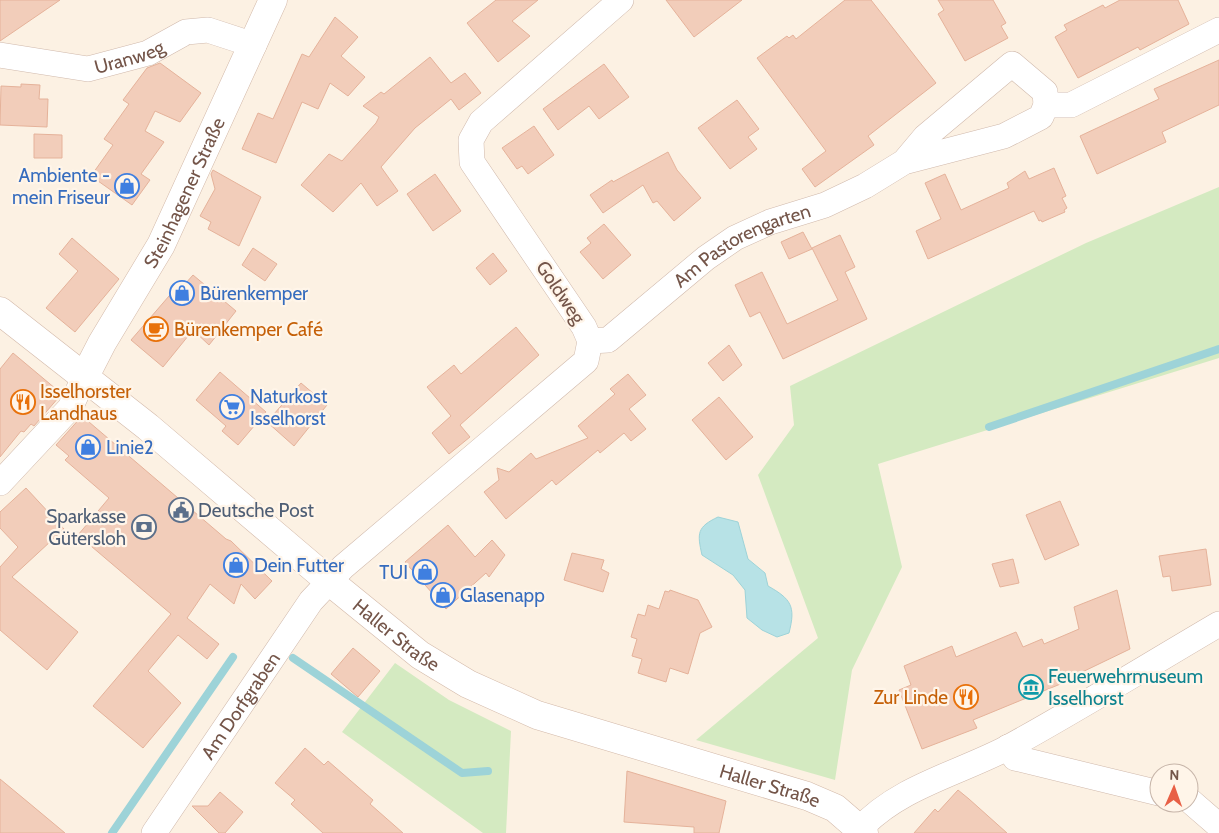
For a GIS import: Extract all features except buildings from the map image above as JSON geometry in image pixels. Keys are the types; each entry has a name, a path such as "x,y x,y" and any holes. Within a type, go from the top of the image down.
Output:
{"street":[{"name":"Steinhagener Straße","path":"84,378 102,343 161,245 273,0"},
{"name":"Goldweg","path":"329,581 343,567 586,361 590,341 584,326 472,162 471,140 481,122 621,0"},
{"name":"Uranweg","path":"0,55 88,68 148,53 186,32 208,30 254,44"},
{"path":"1046,105 1071,105 1219,30"},
{"name":"Am Pastorengarten","path":"590,341 608,340 706,258 735,238 770,222 825,205 866,186 904,162 925,137 1012,64 1045,92 1046,105 1041,117 1004,136 904,162"},
{"name":"Haller Straße","path":"0,311 148,427 329,581 420,655 486,692 556,722 807,796 835,808 862,831"},
{"path":"0,483 70,408 84,378"},
{"name":"Am Dorfgraben","path":"154,833 311,601 329,581"},
{"path":"862,831 872,816 897,799 1008,747 1219,624"},
{"path":"1008,747 1015,758 1149,791"},
{"path":"1199,809 1219,826"}],"green space":[{"path":"1219,187 1219,358 878,464 902,567 852,670 835,780 696,740 818,638 758,475 794,425 790,386 1086,243"},
{"path":"395,663 449,700 511,731 506,833 483,833 342,732"}],"water":[{"path":"718,517 738,522 748,559 765,573 768,586 787,599 792,616 789,633 777,637 762,630 747,618 745,590 733,575 702,555 699,541 700,532 706,524"}],"waterway":[{"path":"989,427 1219,349"},
{"path":"112,833 233,657"},
{"path":"293,658 462,773 488,771"}],"place":[{"name":"Ambiente - mein Friseur","path":"127,186"},
{"name":"Bürenkemper","path":"182,293"},
{"name":"Bürenkemper Café","path":"156,329"},
{"name":"Isselhorster Landhaus","path":"23,402"},
{"name":"Naturkost Isselhorst","path":"232,407"},
{"name":"Linie2","path":"88,447"},
{"name":"Deutsche Post","path":"181,510"},
{"name":"Sparkasse Gütersloh","path":"144,527"},
{"name":"Dein Futter","path":"236,565"},
{"name":"TUI","path":"425,572"},
{"name":"Glasenapp","path":"443,595"},
{"name":"Feuerwehrmuseum Isselhorst","path":"1031,687"},
{"name":"Zur Linde","path":"966,697"}]}
